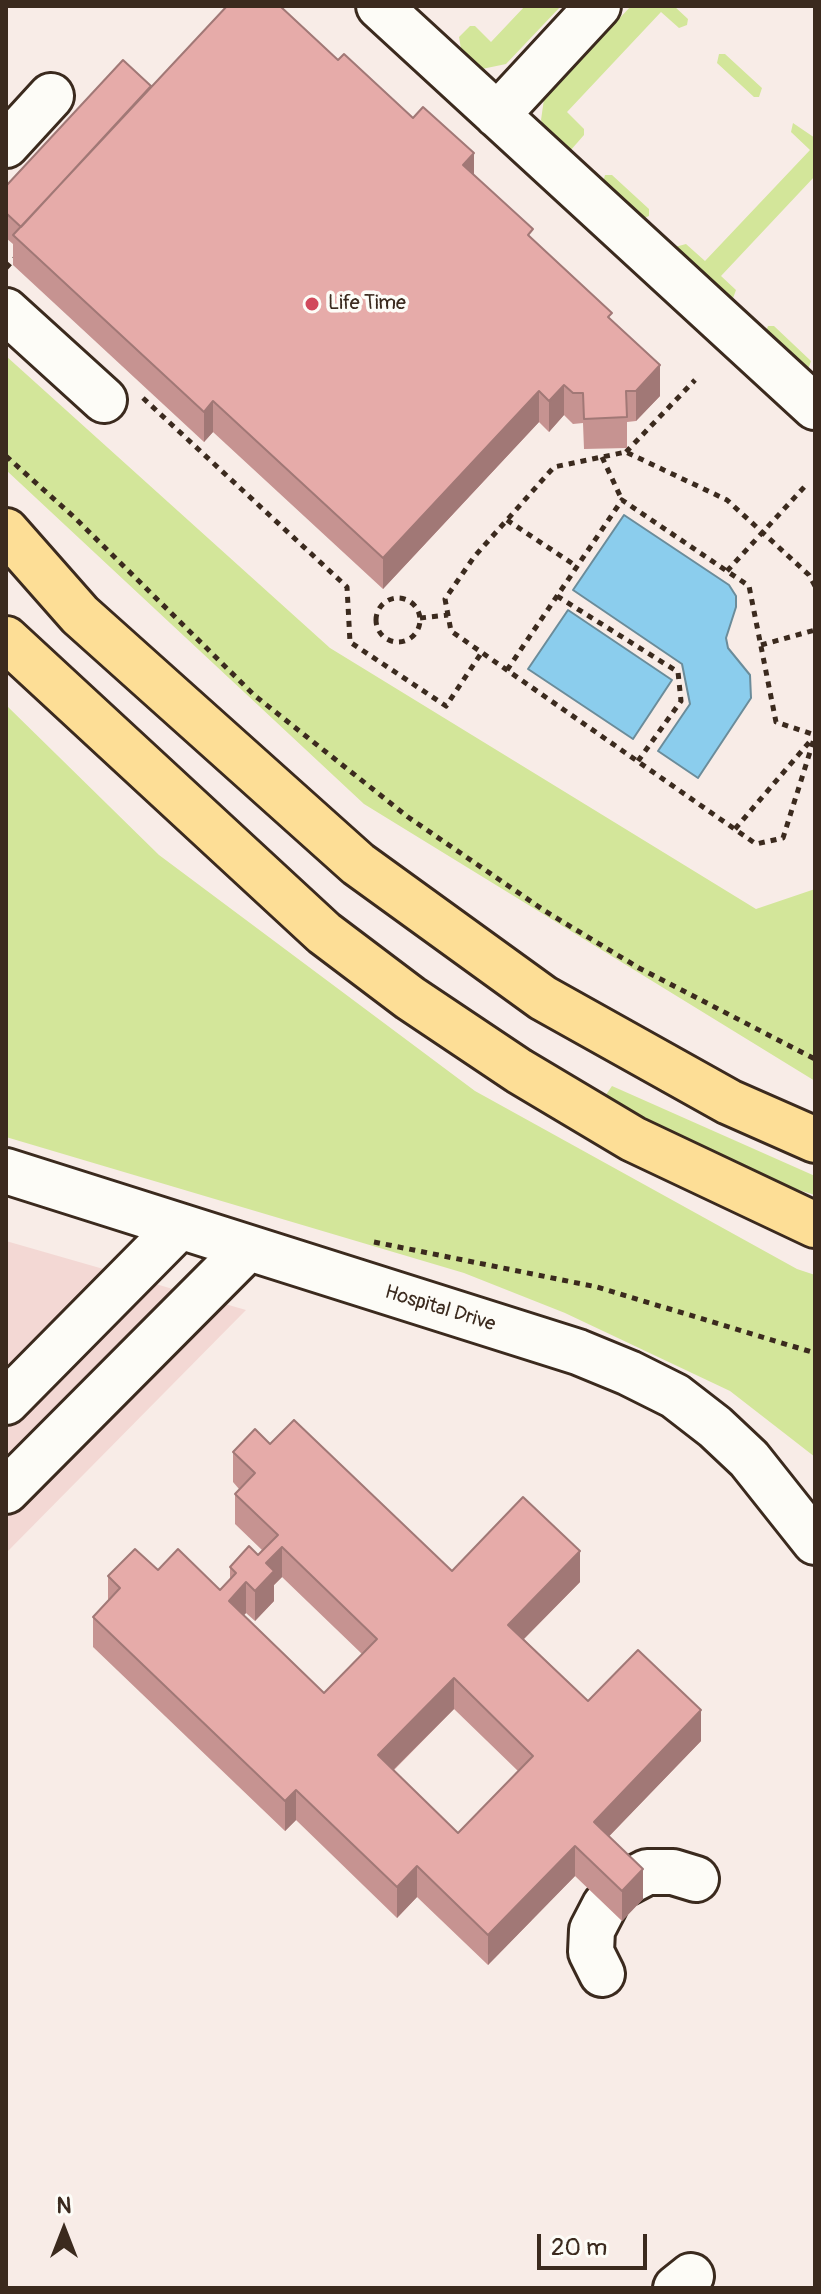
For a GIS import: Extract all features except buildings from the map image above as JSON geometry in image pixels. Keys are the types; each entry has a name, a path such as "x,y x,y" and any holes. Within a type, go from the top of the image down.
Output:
{"highway":[{"path":"6,531 80,615 358,864 543,998 729,1102 815,1140"},
{"path":"6,566 80,615"},
{"path":"6,639 324,933 410,998 519,1071 633,1139 815,1225"}],"lane":[{"path":"379,6 815,407"},
{"path":"497,115 598,6"},
{"path":"6,145 51,96"},
{"path":"6,311 104,400"},
{"name":"Hospital Drive","path":"6,1171 578,1352 629,1373 675,1396 715,1427 810,1524"},
{"path":"6,1402 179,1227"},
{"path":"6,1491 247,1249"},
{"path":"602,1974 591,1952 592,1930 616,1894 647,1872 673,1872 696,1879"}],"path":[{"path":"6,268 21,252"},
{"path":"695,380 626,452 554,467 474,557 445,599 451,631 756,844 783,838 815,735"},
{"path":"104,400 132,388 347,587 350,642 446,706 482,652"},
{"path":"626,452 727,500 809,575 815,586"},
{"path":"6,456 74,517 254,695 408,817 545,911 639,968 815,1059"},
{"path":"602,457 622,500 749,586 776,722 815,735"},
{"path":"727,571 807,484"},
{"path":"507,670 622,500"},
{"path":"507,520 576,566"},
{"path":"557,596 678,672 681,701 638,761"},
{"path":"401,597 418,608 420,618 414,637 395,643 378,632 375,623 382,604 401,597"},
{"path":"420,618 448,615"},
{"path":"761,645 815,630"},
{"path":"735,829 815,735"},
{"path":"369,1241 597,1287 815,1353"}],"shaded area":[{"path":"6,1241 246,1310 6,1553"}],"green space":[{"path":"525,6 561,6 506,64 482,69 462,55 459,37 470,26 475,26 491,42"},
{"path":"631,6 674,6 688,19 687,25 679,28 661,12 567,112 584,129 584,135 570,151 564,151 548,135 541,120 544,99"},
{"path":"719,54 725,54 762,88 759,97 754,97 717,63"},
{"path":"793,123 815,138 815,176 721,276 736,290 732,301 726,301 676,254 675,247 686,244 705,261 810,150 791,132"},
{"path":"605,175 612,175 649,209 649,216 639,220 602,186"},
{"path":"768,326 774,326 811,361 808,370 764,337"},
{"path":"6,356 330,648 756,909 815,889 815,1081 364,804 6,470"},
{"path":"6,705 159,855 475,1091 797,1269 815,1275 815,1457 730,1391 565,1313 464,1273 6,1137"},
{"path":"612,1086 815,1176 815,1195 763,1179 603,1099"}],"water":[{"path":"624,515 729,585 736,596 736,607 726,638 728,648 750,675 751,698 698,778 658,751 690,704 682,664 573,590"},
{"path":"568,610 672,680 633,739 528,669"}],"place":[{"name":"Life Time","path":"312,304"}]}
